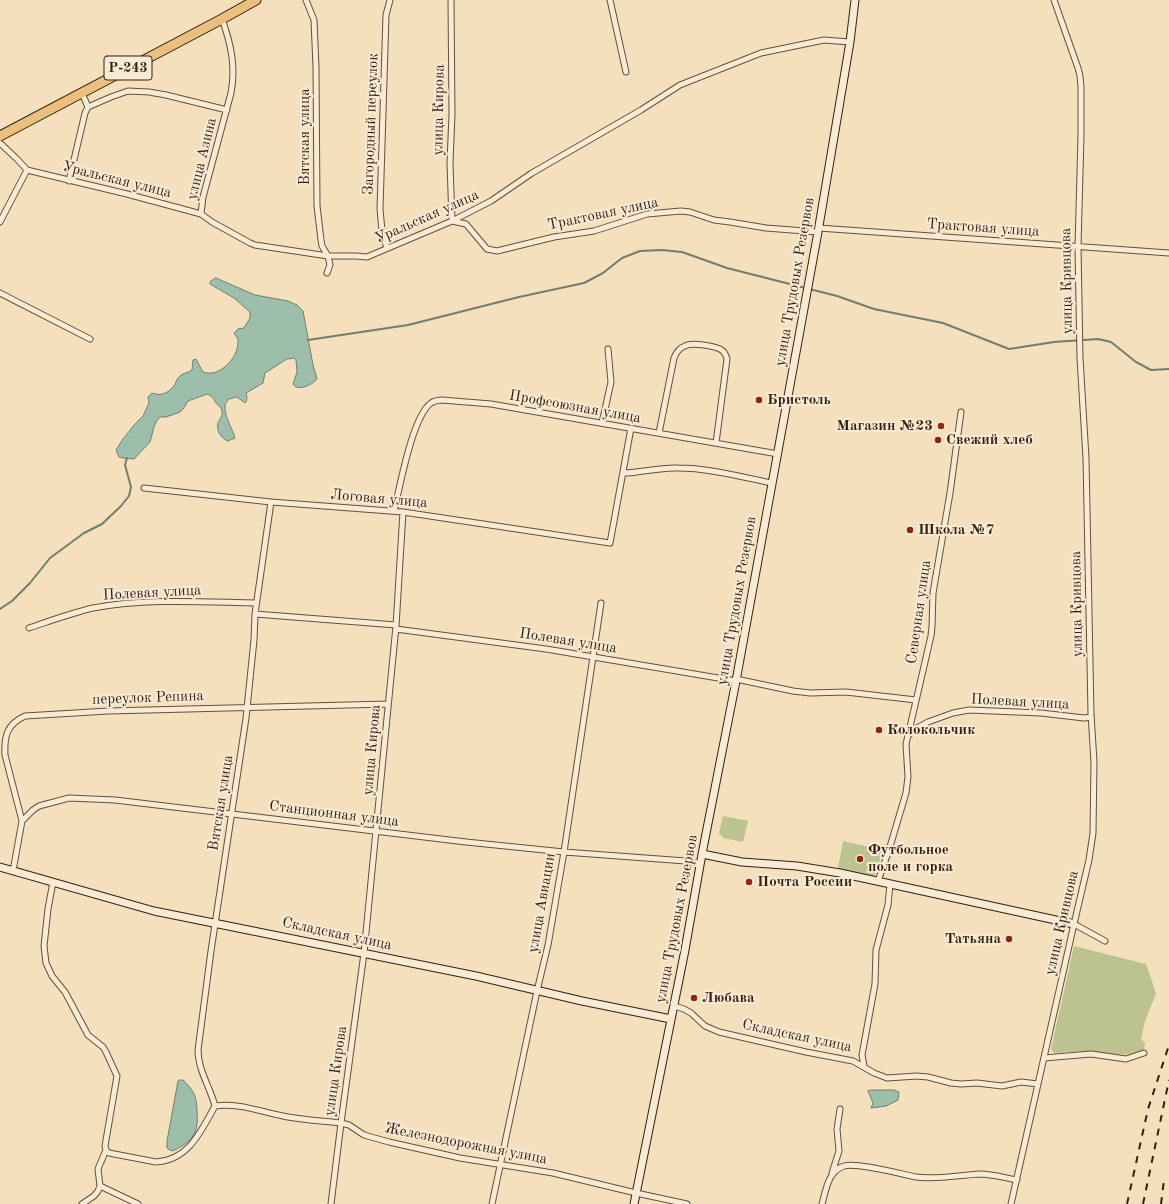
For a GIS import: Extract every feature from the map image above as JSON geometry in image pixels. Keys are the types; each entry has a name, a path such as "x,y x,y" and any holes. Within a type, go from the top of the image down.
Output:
{"highway":[{"name":"Р-243","path":"0,136 256,0"}],"main road":[{"name":"улица Трудовых Резервов","path":"634,1204 674,1006 778,454 850,42 855,0"},
{"path":"702,854 742,862 797,866 840,874 1074,924"},
{"name":"Складская улица","path":"0,867 154,911 476,976 671,1019"}],"street":[{"name":"Вятская улица","path":"306,0 314,20 316,41 318,212 322,246 328,256 330,265 326,273"},
{"name":"Загородный переулок","path":"387,248 382,231 380,209 386,15 390,0"},
{"name":"улица Кирова","path":"451,0 452,114 450,164 452,221"},
{"path":"610,0 626,72"},
{"name":"улица Кривцова","path":"1011,1204 1089,860 1093,833 1094,762 1091,717 1086,458 1080,358 1078,247 1081,136 1080,76 1054,0"},
{"name":"улица Азина","path":"201,214 203,197 227,110 233,81 233,61 228,37 222,19"},
{"name":"Уральская улица","path":"27,170 127,194 201,214 212,222 255,245 328,256 367,257 452,221 491,201 532,173 641,110 680,85 761,53 824,40 850,42"},
{"name":"улица Азина","path":"88,107 124,92 140,92 166,95 227,110"},
{"path":"69,181 84,113 88,107 82,93"},
{"path":"0,143 27,170 0,222"},
{"name":"Трактовая улица","path":"452,221 466,224 487,249 497,251 554,236 594,231 647,214 681,211 690,212 714,220 766,228 818,230 1169,253"},
{"path":"0,293 90,339"},
{"path":"659,433 674,358 677,352 686,345 690,344 706,346 721,349 728,359 716,443"},
{"path":"602,423 612,382 608,349"},
{"name":"Профсоюзная улица","path":"394,511 414,432 422,414 430,404 435,401 449,400 484,403 778,454"},
{"name":"Северная улица","path":"878,882 906,793 908,777 906,749 932,632 933,593 950,493 961,412"},
{"path":"631,428 623,473 666,468 680,468 706,471 772,483"},
{"name":"Логовая улица","path":"144,488 271,502 394,511 610,543 623,473"},
{"name":"Вятская улица","path":"215,1106 204,1080 198,1057 215,923 247,707 256,603 271,502"},
{"name":"улица Кирова","path":"331,1204 364,953 396,627 402,512"},
{"name":"Полевая улица","path":"29,628 78,612 124,604 164,602 256,603"},
{"name":"улица Авиации","path":"492,1204 537,990 548,945 564,852 601,603"},
{"name":"Полевая улица","path":"255,614 396,627 546,649 736,680 793,691 810,693 846,692 916,700"},
{"name":"переулок Репина","path":"22,821 5,755 4,745 6,734 12,724 25,716 108,711 388,704"},
{"name":"Полевая улица","path":"908,739 911,732 919,726 958,712 979,710 1041,713 1084,718 1091,717"},
{"name":"Станционная улица","path":"22,821 29,812 39,806 69,798 116,800 466,842 564,852 679,860 700,864"},
{"path":"13,871 22,821"},
{"path":"53,882 44,946 46,963 52,976 65,992 88,1035 103,1047 117,1076 105,1146 106,1150 98,1169 100,1186 94,1196 82,1204"},
{"path":"864,1066 862,1055 875,984 876,950 888,905 890,884"},
{"path":"1074,924 1105,940"},
{"name":"Складская улица","path":"674,1006 691,1013 702,1024 719,1032 853,1061 886,1078 917,1076 961,1084 977,1083 1002,1086 1021,1082 1038,1084"},
{"path":"1044,1058 1091,1054 1126,1060 1144,1053"},
{"path":"106,1150 108,1153 156,1162 166,1160 184,1151 193,1144 215,1106"},
{"name":"Железнодорожная улица","path":"215,1106 240,1106 289,1117 341,1123 349,1125 364,1135 376,1139 460,1158 553,1174 687,1204"},
{"path":"822,1204 839,1151 837,1129 840,1109"},
{"path":"830,1178 836,1170 848,1165 919,1177 984,1174 1017,1180"},
{"path":"100,1186 138,1204"}],"shaded area":[{"path":"216,278 255,295 288,301 297,305 303,311 317,379 305,387 301,388 295,386 293,384 297,372 296,360 294,358 287,359 265,373 263,383 246,393 247,400 245,403 237,397 229,399 225,408 227,419 235,438 228,441 220,434 218,423 222,416 222,411 212,397 207,394 188,401 180,412 166,417 160,417 154,427 150,442 134,459 119,457 116,450 123,439 143,416 149,403 148,397 152,393 163,394 171,389 180,376 192,370 193,360 196,359 203,372 213,373 227,365 234,357 238,339 234,333 238,329 244,328 250,318 250,312 234,298 210,284 210,282"},
{"path":"723,816 748,821 743,842 723,838 719,833"},
{"name":"Футбольное поле и горка","path":"843,841 883,850 874,877 838,868"},
{"path":"1074,946 1146,964 1156,994 1145,1021 1141,1039 1145,1043 1144,1050 1133,1054 1107,1055 1089,1051 1054,1053 1051,1049"},
{"path":"183,1080 187,1084 195,1096 197,1106 197,1125 196,1131 190,1140 173,1151 167,1148 167,1141 178,1081"},
{"path":"894,1090 899,1092 898,1100 886,1106 871,1108 873,1103 868,1091"}],"waterway":[{"path":"308,340 408,325 519,297 584,283 603,273 622,258 640,251 662,250 682,252 727,268 837,296 874,309 943,323 1009,349 1054,342 1098,339 1111,342 1136,362 1151,370 1169,369"},
{"path":"0,609 12,601 30,583 50,558 84,533 102,524 121,506 129,496 131,487 125,465 127,458"}],"railway":[{"path":"1127,1204 1148,1109 1169,1045"},
{"path":"1143,1204 1169,1080"},
{"path":"1161,1204 1164,1180"}],"place":[{"name":"Бристоль","path":"759,400"},
{"name":"Магазин №23","path":"941,426"},
{"name":"Свежий хлеб","path":"938,440"},
{"name":"Школа №7","path":"910,530"},
{"name":"Колокольчик","path":"879,730"},
{"name":"Футбольное поле и горка","path":"860,859"},
{"name":"Почта России","path":"749,882"},
{"name":"Татьяна","path":"1009,939"},
{"name":"Любава","path":"694,998"}]}
